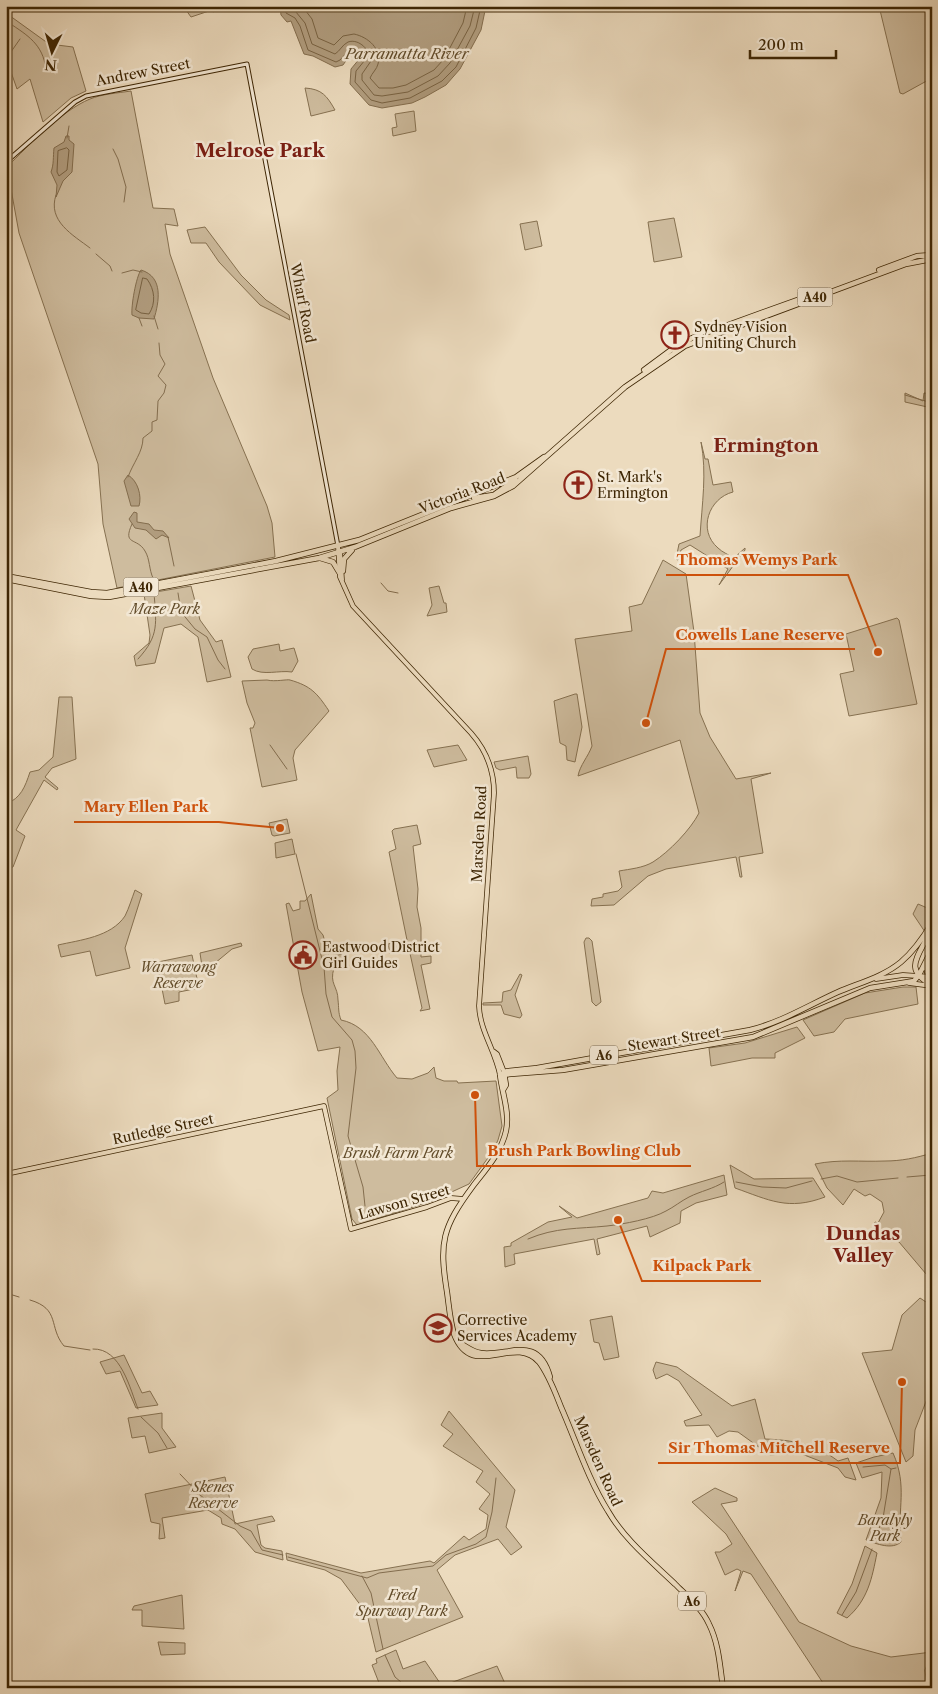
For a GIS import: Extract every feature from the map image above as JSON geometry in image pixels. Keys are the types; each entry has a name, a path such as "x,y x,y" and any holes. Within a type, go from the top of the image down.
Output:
{"highway":[{"name":"Victoria Road","path":"6,580 91,596 109,597 319,558 457,502 516,477 532,468 627,382 682,343 911,258 932,255"},
{"name":"Victoria Road","path":"6,576 91,592 113,592 355,547 456,506 494,496 526,477 618,392 685,346 906,264 932,259"},
{"path":"457,502 487,494 494,496 497,491 532,468"},
{"path":"341,572 345,556 355,547"},
{"path":"319,558 332,562 341,572"},
{"name":"A6","path":"871,980 900,963 917,947 932,923"},
{"path":"932,928 916,960 918,975 932,986"},
{"path":"918,975 932,949"},
{"path":"927,958 926,969 932,976"},
{"name":"A6","path":"909,983 918,975"},
{"name":"Stewart Street","path":"503,1074 750,1030 780,1021 837,993 871,980"},
{"name":"Stewart Street","path":"503,1074 563,1070 748,1038 779,1027 870,988 909,983"},
{"name":"Marsden Road","path":"503,1074 506,1085 503,1090 507,1120 502,1142 447,1226 442,1255 452,1327 458,1342 481,1353 514,1349 533,1353 547,1369 598,1494 610,1516 643,1553 699,1608 706,1618 715,1639 723,1688"}],"main road":[{"name":"Andrew Street","path":"6,162 60,115 86,96 247,64"},
{"name":"Wharf Road","path":"247,64 338,550"},
{"name":"Marsden Road","path":"338,550 342,580 347,598 471,733 481,746 490,764 494,793 479,1006 482,1027 493,1051 497,1054 503,1074"},
{"path":"871,980 890,976 932,976"},
{"path":"909,983 932,986"},
{"name":"Rutledge Street","path":"6,1174 324,1106 352,1229"},
{"name":"Lawson Street","path":"352,1229 451,1198 463,1199"}],"green space":[{"path":"183,6 254,6 237,10 222,7 213,12 212,10 191,17"},
{"path":"879,6 928,6 932,13 932,78 903,94 900,93"},
{"path":"6,13 49,44 73,47 86,91 71,98 43,122 30,79 17,89 11,72 6,73"},
{"path":"305,88 316,90 323,94 335,110 311,116"},
{"path":"131,91 153,208 174,209 178,226 165,224 170,254 213,378 267,506 272,523 275,557 117,588 103,524 98,464 19,233 7,167 46,129 79,104 100,96"},
{"path":"414,111 416,131 393,136 392,128 397,127 395,114"},
{"path":"674,218 682,257 654,262 648,222"},
{"path":"537,221 542,246 525,250 520,224"},
{"path":"205,227 241,275 266,300 289,315 290,320 260,305 219,262 206,243 191,243 187,230"},
{"path":"905,393 923,401 924,393 932,394 932,408 905,402"},
{"path":"701,442 705,459 708,459 713,485 731,482 733,492 725,495 712,508 707,524 708,532 718,548 734,558 745,548 719,585 728,569 690,545 681,550 678,560 676,559 679,544 700,536 704,477"},
{"path":"663,560 686,574 694,632 700,713 710,737 736,779 771,773 751,779 763,853 739,857 742,877 740,877 736,857 666,869 648,876 614,905 591,906 592,899 603,897 603,894 618,891 622,887 619,871 645,866 659,858 685,833 699,813 680,740 578,776 580,768 592,746 575,639 632,631 629,607 642,604"},
{"name":"Maze Park","path":"191,586 200,620 216,642 222,640 231,677 207,682 198,637 181,624 164,628 155,663 136,666 134,656 149,643 150,635 144,594"},
{"path":"439,586 444,603 446,603 447,612 427,616 432,605 429,588"},
{"path":"897,618 917,704 849,716 840,674 854,671 846,634"},
{"path":"279,644 280,651 294,648 298,661 292,672 261,672 252,669 248,657 253,649"},
{"path":"289,680 303,685 321,699 329,711 295,750 293,758 297,780 262,787 250,728 253,728 255,723 247,703 242,681"},
{"path":"577,694 582,727 575,762 567,760 566,746 560,743 554,701"},
{"path":"59,697 72,697 76,759 52,768 45,777 58,788 57,790 44,780 16,830 25,836 13,867 6,869 6,804 15,799 22,791 30,772 39,770 53,757"},
{"path":"458,745 467,760 434,767 427,750"},
{"path":"528,756 531,774 529,778 517,778 516,767 500,770 496,768 494,762"},
{"path":"287,819 290,833 272,835 269,823"},
{"path":"417,825 421,844 413,846 418,889 417,907 421,928 421,957 431,956 431,963 421,965 430,1009 420,1011 422,1008 409,949 392,951 390,954 388,944 407,940 389,852 396,849 392,831"},
{"path":"292,839 295,854 276,858 275,843"},
{"path":"135,890 142,894 125,948 130,968 96,976 90,951 61,957 58,945 103,933 119,923 125,916"},
{"name":"Brush Farm Park","path":"311,894 318,929 323,935 329,956 345,954 347,961 334,968 333,973 341,1020 351,1023 367,1035 397,1078 412,1079 428,1073 434,1067 436,1078 444,1081 457,1081 458,1083 496,1081 502,1126 493,1151 469,1184 432,1201 357,1225 352,1219 327,1098 338,1090 337,1071 340,1047 318,1051 302,992 286,904 289,903 293,911 300,909 300,901 305,901"},
{"path":"918,904 932,910 932,919 925,932 913,914"},
{"path":"586,938 592,941 601,1002 596,1006 592,1002 584,942"},
{"path":"241,943 242,946 232,949 203,973 200,953"},
{"name":"Warrawong Reserve","path":"192,955 199,988 179,992 179,1001 165,1004 158,968 148,967 153,959 158,962"},
{"path":"520,974 522,975 515,995 522,1015 520,1018 504,1014 501,1005 483,1005 483,1003 502,1002 503,992 511,990"},
{"path":"903,987 916,987 918,1004 845,1019 834,1032 814,1036 803,1020 865,993"},
{"path":"797,1027 805,1038 775,1053 775,1058 752,1058 711,1066 709,1048 745,1043"},
{"path":"932,1153 932,1281 899,1242 874,1226 875,1222 878,1223 884,1212 882,1202 870,1194 865,1196 854,1189 843,1205 827,1188 815,1164 842,1161 897,1160"},
{"path":"730,1165 754,1179 813,1178 825,1197 800,1203 769,1200 735,1188"},
{"path":"724,1175 727,1195 696,1203 681,1211 680,1223 650,1237 647,1226 597,1239 600,1254 597,1255 594,1239 514,1254 515,1264 505,1267 504,1247 511,1246 511,1243 548,1222 572,1217 559,1206 577,1218 648,1198 652,1191 663,1193"},
{"path":"920,1298 932,1306 932,1386 915,1430 913,1456 906,1462 862,1353 892,1350 902,1315"},
{"path":"612,1316 619,1357 604,1360 599,1343 594,1342 590,1320"},
{"path":"124,1355 142,1393 150,1391 158,1405 136,1408 120,1371 106,1374 100,1362"},
{"path":"656,1362 677,1367 732,1406 755,1399 765,1439 785,1440 803,1444 830,1455 838,1461 848,1458 856,1480 845,1477 838,1468 799,1453 770,1455 738,1432 729,1431 717,1437 709,1425 686,1426 684,1421 702,1415 679,1381 667,1374 656,1379 653,1370"},
{"name":"Fred Spurway Park","path":"449,1411 515,1490 506,1527 522,1547 511,1555 498,1539 455,1555 437,1570 463,1617 376,1652 367,1614 341,1579 325,1570 287,1560 286,1553 361,1573 430,1561 434,1563 464,1536 469,1540 486,1529 488,1515 479,1509 490,1494 476,1482 483,1471 443,1446 453,1434 441,1425"},
{"path":"162,1413 162,1428 176,1447 149,1453 145,1436 132,1438 128,1418"},
{"name":"Baralyly Park","path":"893,1453 900,1476 901,1487 901,1542 889,1546 866,1540 881,1498 882,1472 862,1478 856,1463"},
{"name":"Skenes Reserve","path":"225,1477 235,1524 272,1516 275,1521 257,1525 261,1545 265,1548 282,1551 283,1560 255,1552 235,1529 222,1524 221,1518 208,1510 162,1518 165,1538 159,1539 160,1524 151,1522 145,1494"},
{"path":"715,1488 737,1498 737,1501 721,1504 799,1622 851,1646 891,1657 932,1652 925,1670 927,1688 818,1688 823,1683 751,1574 743,1571 735,1591 741,1571 737,1569 725,1575 715,1552 720,1552 732,1544 726,1534 692,1502"},
{"path":"865,1546 877,1553 873,1571 868,1588 860,1604 847,1618 837,1613 852,1584"},
{"path":"182,1595 184,1629 142,1626 142,1610 132,1610 134,1606"},
{"path":"158,1642 185,1643 185,1654 161,1655"},
{"path":"396,1650 403,1669 425,1661 442,1686 497,1666 507,1688 381,1688 372,1665 377,1663 376,1659"}],"water":[{"name":"Parramatta River","path":"280,6 486,6 481,30 460,69 446,85 412,103 382,108 369,105 350,84 351,69 360,58 352,52 343,65 335,67 313,56 304,54 291,21 287,22 281,15"},
{"path":"66,136 69,136 69,140 74,144 72,172 63,181 56,197 57,185 51,172 54,148 64,142"},
{"path":"141,270 148,273 157,284 158,298 154,319 139,318 132,315 134,292"},
{"path":"128,475 138,489 139,506 131,506 124,481"},
{"path":"134,512 137,513 137,522 149,524 154,530 163,531 169,538 162,535 156,539 146,530 135,528 129,519"}],"waterway":[{"path":"6,21 36,44 45,64"},
{"path":"6,59 20,39"},
{"path":"67,138 69,126"},
{"path":"113,149 126,187 124,202"},
{"path":"56,195 54,204 58,220 69,232 90,248"},
{"path":"96,254 110,266 112,271"},
{"path":"122,273 133,270 142,272"},
{"path":"154,316 158,329"},
{"path":"139,318 142,326"},
{"path":"128,477 140,453 143,438 152,431 152,422 157,420 158,401 164,393 166,385 158,376 165,364 160,355 159,343"},
{"path":"905,395 932,403"},
{"path":"132,524 129,531 130,539 145,551 153,578"},
{"path":"168,537 174,566"},
{"path":"381,583 388,591 398,593"},
{"path":"138,659 150,643 155,628 154,592"},
{"path":"178,593 181,612 195,629 207,637 218,660 225,669"},
{"path":"270,745 287,769"},
{"path":"296,854 324,967 326,994 332,1017 352,1040 355,1051 356,1068 348,1136 363,1187 365,1206"},
{"path":"907,1177 931,1175"},
{"path":"821,1179 837,1176 857,1182 898,1178"},
{"path":"736,1182 762,1187 786,1188 812,1181"},
{"path":"528,1239 558,1230 614,1225 646,1219 724,1182"},
{"path":"6,1293 19,1297"},
{"path":"30,1300 46,1308 53,1319 56,1332 64,1346 90,1350"},
{"path":"93,1349 103,1350 117,1362 128,1381 138,1409"},
{"path":"141,1417 158,1433 167,1448"},
{"path":"863,1467 885,1465 891,1469"},
{"path":"874,1542 883,1518 891,1469 896,1468"},
{"path":"180,1474 200,1495 240,1526 251,1531 262,1550 283,1555"},
{"path":"288,1557 367,1578 379,1573 433,1566 446,1555 476,1544 486,1537 492,1512 496,1478"},
{"path":"842,1615 856,1592 872,1549"},
{"path":"362,1576 371,1593 383,1649"},
{"path":"385,1655 395,1677 408,1688"}],"place":[{"name":"Sydney Vision Uniting Church","path":"675,335"},
{"name":"St. Mark's Ermington","path":"578,485"},
{"name":"Thomas Wemys Park","path":"878,652"},
{"name":"Cowells Lane Reserve","path":"646,723"},
{"name":"Mary Ellen Park","path":"280,828"},
{"name":"Eastwood District Girl Guides","path":"303,955"},
{"name":"Brush Park Bowling Club","path":"475,1095"},
{"name":"Kilpack Park","path":"618,1220"},
{"name":"Corrective Services Academy","path":"438,1328"},
{"name":"Sir Thomas Mitchell Reserve","path":"902,1382"}],"district":[{"name":"Melrose Park","path":"260,150"},
{"name":"Ermington","path":"766,445"},
{"name":"Dundas Valley","path":"863,1244"}]}
